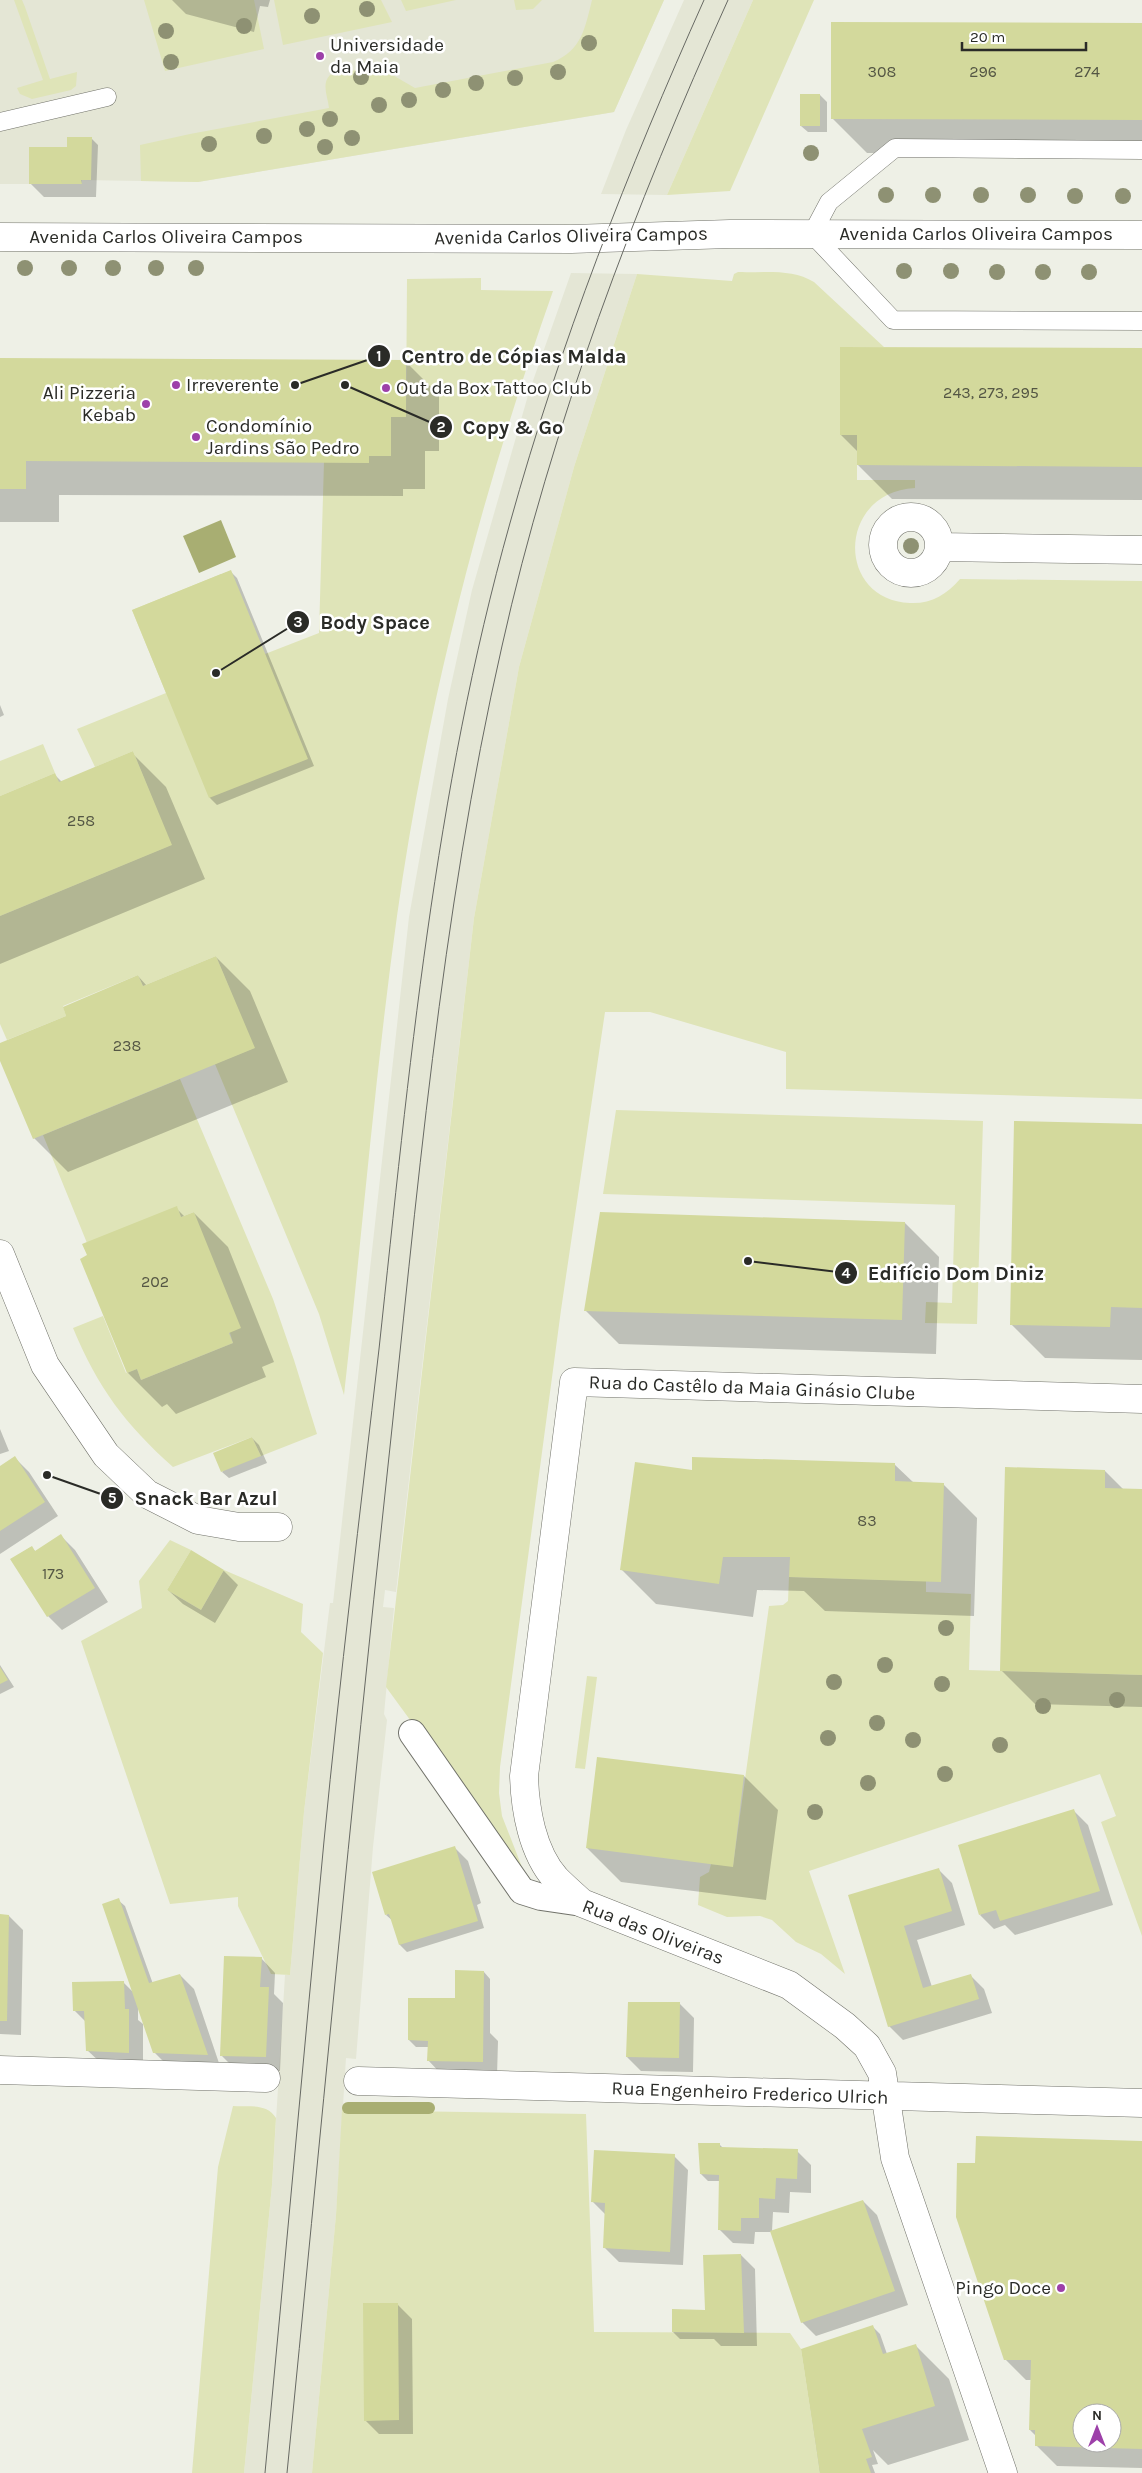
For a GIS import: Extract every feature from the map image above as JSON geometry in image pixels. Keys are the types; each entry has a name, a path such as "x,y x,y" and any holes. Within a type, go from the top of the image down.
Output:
{"street":[{"name":"Avenida Carlos Oliveira Campos","path":"0,237 571,239 812,234 1142,235"},
{"path":"940,547 1142,550"},
{"path":"0,1254 45,1365 106,1455 147,1494 198,1520 239,1526 278,1526"},
{"name":"Rua do Castêlo da Maia Ginásio Clube","path":"582,1903 554,1878 536,1844 525,1807 524,1776 574,1382 1142,1399"},
{"name":"Rua das Oliveiras","path":"412,1733 522,1890 541,1897 582,1903 789,1985 845,2026 866,2046 882,2072 895,2158 1003,2473"},
{"path":"0,2070 266,2078"},
{"name":"Rua Engenheiro Frederico Ulrich","path":"358,2082 1142,2103"}],"lane":[{"path":"0,122 107,96"},
{"path":"1142,150 894,148 829,202 812,234 893,320 1142,321"}],"shaded area":[{"name":"Universidade da Maia","path":"0,0 664,0 614,112 198,182 82,180 82,184 0,184"},
{"path":"14,0 22,0 50,79 77,72 76,86 71,90 32,99 20,94 17,88 43,80"},
{"path":"144,0 254,0 264,49 165,71"},
{"path":"274,0 381,0 392,22 283,45"},
{"path":"401,0 456,0 406,11"},
{"path":"514,0 542,0 533,9 516,10"},
{"path":"592,0 664,0 614,112 198,182 141,181 140,145 329,108 325,86 330,75 377,66 415,88 553,62 570,51 581,37"},
{"path":"684,0 753,0 667,195 601,194 626,130"},
{"path":"753,0 814,0 730,191 667,195"},
{"path":"738,272 787,273 814,282 884,347 840,347 840,435 857,435 857,480 915,480 915,488 889,494 871,507 859,525 855,546 858,566 868,584 885,597 918,603 944,594 960,579 1142,581 1142,1099 786,1089 786,1052 650,1012 605,1012 561,1310 500,1767 499,1793 502,1816 527,1880 386,1687 474,918 519,667 574,467 637,274 732,281 734,274"},
{"path":"571,273 637,274 574,467 519,667 474,918 396,1592 385,1590 383,1607 394,1608 384,1714 387,1720 373,1847 356,2059 346,2058 336,2215 312,2473 244,2473 272,2185 285,1975 290,1975 304,1812 330,1603 333,1603 409,917 448,699 472,590 529,392"},
{"path":"481,278 481,290 553,291 502,444 459,600 424,757 409,836 389,976 375,1095 344,1395 319,1314 215,1064 254,1048 216,956 143,986 138,975 63,1006 66,1016 7,1040 0,1024 0,916 171,845 133,751 95,767 77,729 166,693 132,610 221,574 297,762 265,654 319,633 324,462 369,463 369,456 391,456 391,417 406,417 407,279"},
{"path":"221,520 236,557 199,573 183,536"},
{"path":"43,744 55,773 0,796 0,761"},
{"path":"180,1079 273,1299 317,1434 261,1456 252,1437 173,1467 141,1436 114,1404 92,1369 73,1328 103,1316 126,1373 137,1369 141,1380 233,1343 194,1212 181,1217 177,1207 87,1243 43,1135"},
{"path":"616,1110 983,1121 977,1324 925,1323 926,1302 952,1303 955,1205 603,1194"},
{"path":"170,1540 191,1550 167,1590 201,1610 224,1570 303,1604 301,1632 323,1653 304,1812 290,1975 271,1974 238,1906 238,1897 170,1904 81,1641 142,1608 139,1581"},
{"path":"789,1577 926,1581 926,1592 971,1594 969,1670 1142,1675 1142,1936 1101,1822 1116,1816 1100,1774 809,1871 845,1974 821,1954 796,1942 772,1920 760,1916 727,1917 698,1905 700,1877 709,1872 711,1864 733,1866 769,1606 783,1605 788,1601"},
{"path":"587,1676 597,1677 585,1769 575,1768"},
{"path":"233,2106 263,2108 272,2113 276,2118 272,2185 244,2473 192,2473 218,2167"},
{"path":"342,2110 586,2114 594,2332 790,2333 801,2349 820,2473 312,2473 336,2215"}],"building":[{"path":"831,22 1142,23 1142,120 831,119"},
{"path":"800,94 820,94 820,126 800,126"},
{"path":"67,137 92,137 91,180 81,180 82,184 29,184 29,147 67,147"},
{"path":"840,347 1142,348 1142,467 857,465 857,435 840,435"},
{"name":"Condomínio Jardins São Pedro","path":"0,358 406,360 406,417 391,417 391,456 369,456 369,463 26,461 26,489 0,489"},
{"path":"231,570 308,759 209,798 132,610"},
{"path":"133,751 172,845 0,916 0,796 55,773 59,782"},
{"path":"216,956 255,1048 33,1139 0,1061 0,1043 66,1016 63,1007 138,975 143,986"},
{"path":"1014,1121 1142,1124 1142,1308 1111,1307 1110,1327 1010,1325"},
{"path":"177,1206 181,1217 194,1212 241,1328 229,1333 233,1343 141,1380 137,1369 127,1373 80,1259 87,1255 82,1244"},
{"path":"600,1212 905,1222 902,1320 584,1311"},
{"path":"252,1437 261,1456 221,1472 213,1453"},
{"path":"15,1456 45,1502 0,1531 0,1466"},
{"path":"692,1457 895,1463 895,1481 944,1483 941,1582 789,1577 790,1557 723,1557 719,1584 620,1570 635,1462 692,1470"},
{"path":"1005,1467 1105,1470 1105,1488 1142,1489 1142,1675 1000,1671"},
{"path":"61,1534 95,1588 47,1617 10,1559 32,1546 35,1551"},
{"path":"191,1550 224,1570 201,1610 167,1590"},
{"path":"0,1667 8,1680 0,1684"},
{"path":"597,1757 744,1775 733,1867 586,1848"},
{"path":"1074,1809 1100,1891 1000,1921 996,1910 979,1915 958,1845"},
{"path":"455,1846 478,1921 399,1945 389,1914 385,1915 372,1872"},
{"path":"939,1868 952,1911 904,1926 923,1988 971,1974 979,1999 888,2027 848,1895"},
{"path":"119,1898 149,1983 180,1974 208,2055 153,2053 102,1904"},
{"path":"0,1914 9,1915 7,2021 0,2021"},
{"path":"224,1956 262,1957 260,1987 269,1987 266,2057 220,2056"},
{"path":"455,1970 484,1971 483,2062 427,2061 428,2041 408,2040 408,1998 455,1998"},
{"path":"124,1981 125,2009 129,2009 129,2053 86,2051 84,2011 73,2011 72,1982"},
{"path":"628,2002 680,2002 679,2058 626,2057"},
{"name":"Pingo Doce","path":"976,2136 1142,2141 1142,2449 1122,2448 1122,2403 1072,2403 1072,2447 1035,2446 1035,2430 1029,2430 1031,2360 1004,2360 956,2217 957,2163 975,2163"},
{"path":"698,2143 720,2143 720,2147 798,2149 797,2179 776,2178 775,2199 759,2198 759,2218 741,2218 741,2231 718,2230 719,2175 700,2174"},
{"path":"594,2150 675,2154 670,2252 603,2248 605,2203 591,2202"},
{"path":"863,2200 895,2291 801,2323 770,2231"},
{"path":"741,2254 744,2333 672,2332 672,2309 705,2310 703,2255"},
{"path":"363,2303 398,2303 399,2420 364,2421"},
{"path":"873,2325 883,2354 916,2344 935,2406 862,2429 872,2457 866,2459 871,2473 820,2473 801,2349"}],"waterway":[{"path":"348,2108 429,2108"}],"tram line":[{"path":"265,2473 324,1841 350,1595 401,1141 427,933 443,830 462,727 484,625 510,523 551,389 573,323 622,193 704,0"},
{"path":"287,2473 361,1725 420,1163 446,955 480,748 522,564 545,481 571,399 598,318 660,157 728,0"}],"place":[{"name":"Universidade da Maia","path":"320,56"},
{"name":"Irreverente","path":"176,385"},
{"name":"Centro de Cópias Malda","path":"295,385"},
{"name":"Copy & Go","path":"345,385"},
{"name":"Out da Box Tattoo Club","path":"386,388"},
{"name":"Ali Pizzeria Kebab","path":"146,404"},
{"name":"Condomínio Jardins São Pedro","path":"196,437"},
{"name":"Body Space","path":"216,673"},
{"name":"Edifício Dom Diniz","path":"748,1261"},
{"name":"Snack Bar Azul","path":"47,1475"},
{"name":"Pingo Doce","path":"1061,2288"}]}
